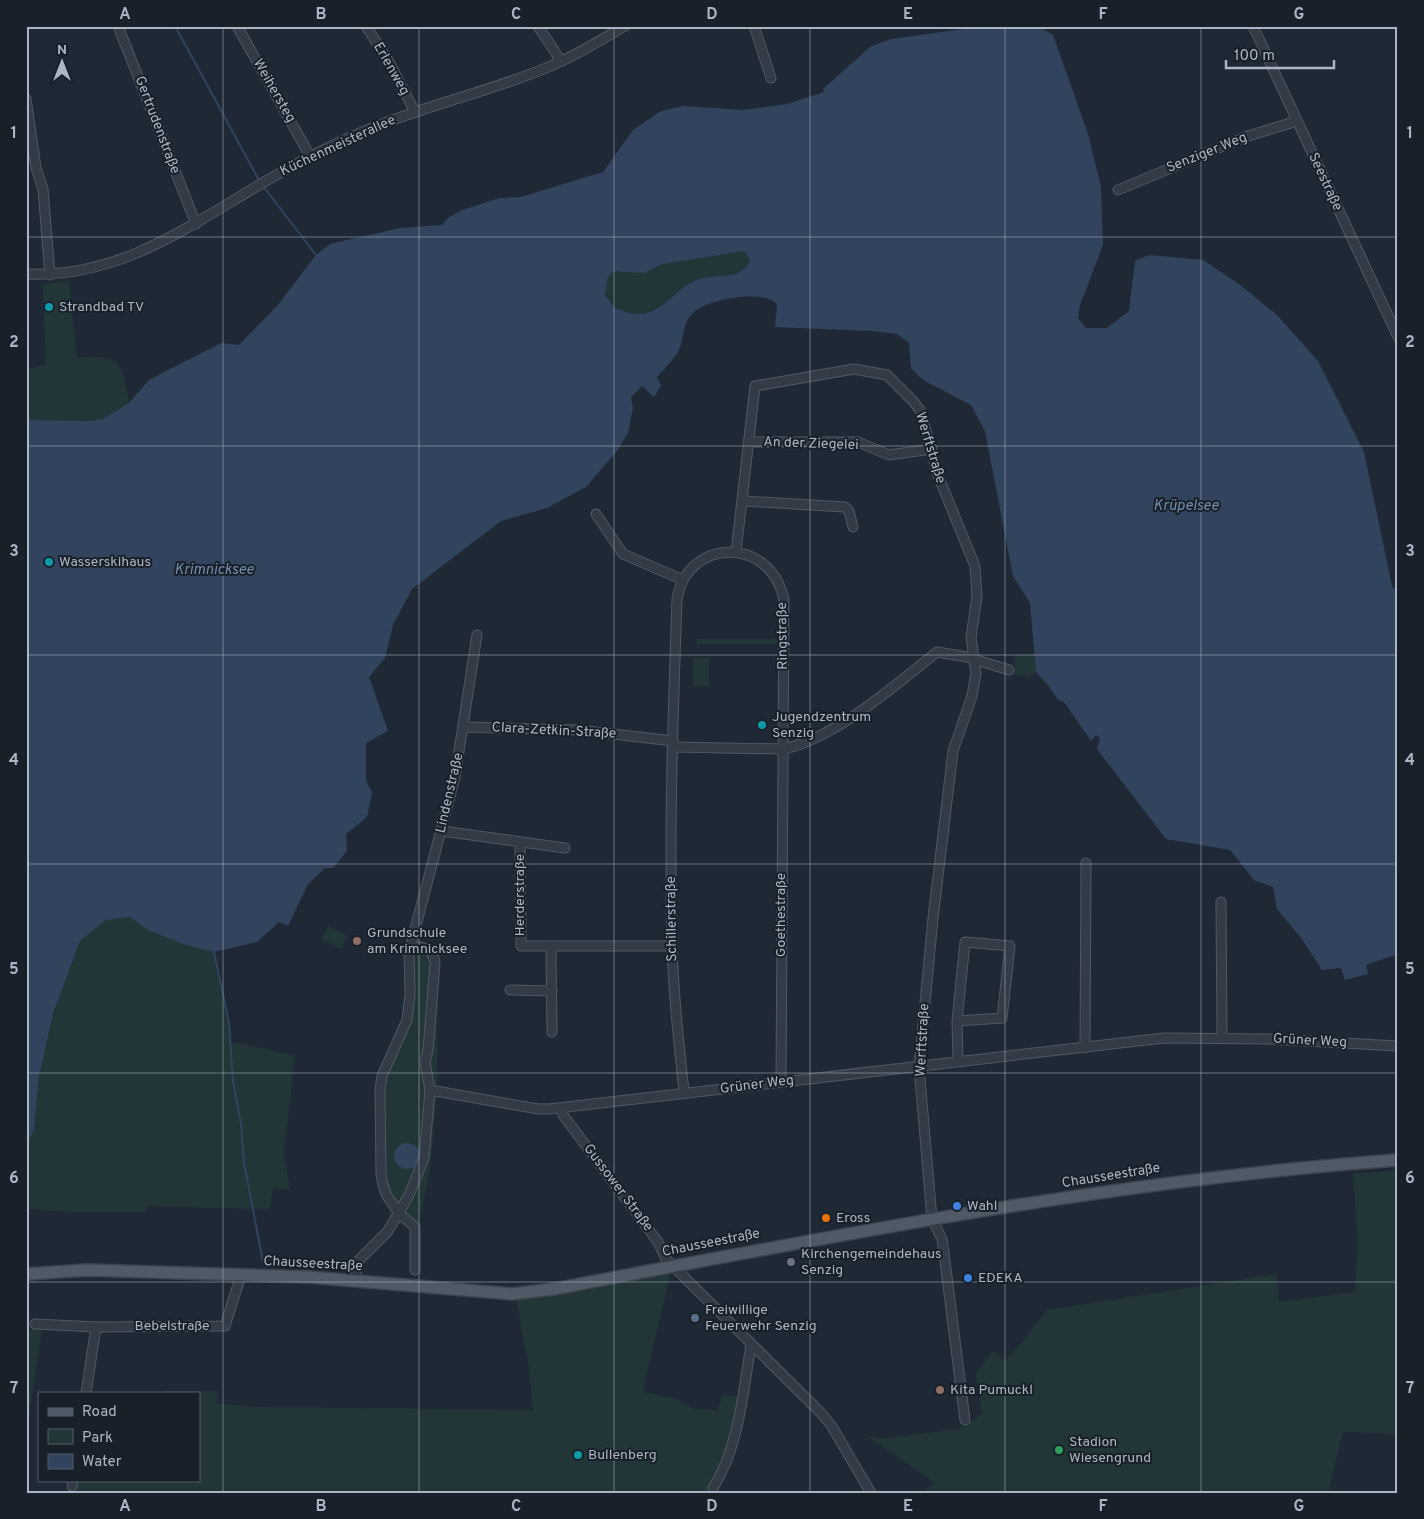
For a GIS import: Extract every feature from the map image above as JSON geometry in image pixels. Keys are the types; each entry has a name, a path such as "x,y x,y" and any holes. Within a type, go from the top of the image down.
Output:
{"main road":[{"name":"Chausseestraße","path":"26,1274 87,1270 241,1275 355,1280 512,1294 554,1289 932,1220 1184,1180 1398,1160"}],"street":[{"name":"Gertrudenstraße","path":"118,26 196,224"},
{"name":"Weihersteg","path":"237,26 310,156"},
{"name":"Erlenweg","path":"366,26 389,62 414,112"},
{"path":"538,26 561,61"},
{"name":"Küchenmeisterallee","path":"26,274 50,275 93,269 125,259 196,224 270,178 310,156 414,112 500,85 561,61 624,26"},
{"path":"754,26 771,78"},
{"name":"Seestraße","path":"1252,26 1398,338"},
{"path":"26,99 36,168 43,189 50,275"},
{"name":"Senziger Weg","path":"1118,190 1245,137 1297,121"},
{"name":"Werftstraße","path":"748,442 754,386 854,369 887,375 914,402 921,412 943,489 975,566 977,596 971,637 976,674 972,696 953,751 949,778 919,1067 932,1220 942,1239 966,1420"},
{"path":"736,552 744,500 748,442"},
{"name":"An der Ziegelei","path":"748,442 858,442 889,455 932,449"},
{"path":"744,500 845,507 849,510 853,527"},
{"path":"596,514 623,554 683,580"},
{"name":"Ringstraße","path":"673,744 677,600 683,580 694,566 704,558 723,552 736,552 756,559 768,567 782,592 784,749"},
{"name":"Lindenstraße","path":"416,1270 415,1227 387,1196 381,1174 380,1090 382,1076 407,1020 410,994 410,948 442,831 464,727 477,635"},
{"path":"784,749 799,746 828,733 937,652 967,657 1009,670"},
{"name":"Clara-Zetkin-Straße","path":"464,727 579,730 673,744 784,749"},
{"name":"Schillerstraße","path":"673,744 672,946 684,1092"},
{"name":"Goethestraße","path":"781,1082 784,749"},
{"name":"Herderstraße","path":"442,831 565,848"},
{"name":"Herderstraße","path":"520,843 520,946 672,946"},
{"path":"1085,1048 1086,864"},
{"path":"1221,902 1222,1037"},
{"path":"957,1021 1002,1018 1010,946 965,942 957,1021 958,1061"},
{"path":"355,1280 359,1260 388,1231 409,1196 424,1158 430,1090 425,1062 428,1050 434,955 428,949 419,946 410,948"},
{"path":"551,947 552,1032"},
{"path":"510,990 552,991"},
{"name":"Grüner Weg","path":"430,1090 538,1109 561,1108 684,1092 727,1089 1164,1038 1222,1037 1398,1046"},
{"name":"Gussower Straße","path":"561,1108 563,1115 658,1242 672,1266 820,1412 831,1425 871,1493"},
{"name":"Bebelstraße","path":"35,1324 96,1327 225,1326 241,1275"},
{"path":"86,1392 96,1327"},
{"path":"713,1488 720,1477 738,1421 751,1345"}],"green space":[{"path":"744,251 750,260 740,272 727,276 696,280 649,312 634,314 615,308 605,295 608,277 614,271 638,272 650,270 663,264"},
{"path":"69,281 77,358 103,358 117,364 124,378 129,403 103,419 90,421 26,420 26,369 46,365 43,284"},
{"path":"697,639 778,639 778,644 697,644"},
{"path":"1034,653 1036,672 1029,676 1015,675 1014,655"},
{"path":"693,658 709,658 709,686 693,686"},
{"path":"130,917 149,929 170,938 214,952 231,1042 295,1055 284,1154 290,1190 273,1188 270,1209 148,1206 146,1212 75,1212 26,1209 26,1144 34,1130 39,1076 52,1019 80,941 106,920"},
{"path":"328,926 347,936 341,949 321,939"},
{"path":"416,950 432,960 438,969 437,1097 430,1168 419,1224 390,1223 385,1177 383,1080 408,1022"},
{"path":"1398,1170 1398,1435 1343,1431 1328,1493 923,1493 935,1483 866,1435 880,1439 957,1429 982,1414 976,1373 993,1351 1006,1360 1047,1310 1276,1274 1279,1302 1355,1292 1358,1242 1353,1174"},
{"path":"662,1272 670,1276 646,1376 644,1392 678,1399 694,1409 718,1410 723,1395 738,1396 728,1446 708,1493 74,1493 76,1482 200,1482 200,1392 164,1391 218,1391 217,1403 253,1407 533,1410 529,1369 516,1298"},
{"path":"26,1329 42,1329 26,1436"}],"water":[{"name":"Krimnicksee","path":"985,26 1037,26 1053,35 1088,134 1101,187 1103,245 1080,305 1078,318 1086,328 1107,328 1129,311 1135,261 1149,255 1203,260 1239,284 1277,315 1318,361 1364,452 1392,586 1398,593 1398,954 1366,965 1368,974 1345,980 1341,968 1322,970 1302,939 1277,909 1273,887 1254,880 1230,850 1166,839 1097,749 1100,738 1096,735 1091,741 1064,702 1058,700 1036,672 1030,603 1013,576 985,431 971,405 923,380 911,368 909,343 897,334 872,331 775,327 777,304 760,297 736,297 702,307 691,315 686,324 679,350 657,377 661,386 654,397 642,386 631,397 633,408 628,433 617,451 586,487 547,508 501,521 412,589 393,625 385,658 369,677 388,731 366,743 366,780 372,793 367,817 346,834 347,851 333,868 325,868 308,884 288,926 279,922 257,942 214,952 186,945 148,930 130,917 106,920 80,941 53,1014 39,1076 34,1130 26,1144 26,420 90,421 103,419 129,403 149,380 221,343 239,345 277,306 316,255 330,244 400,228 442,225 448,218 462,210 500,198 521,197 603,172 633,130 661,111 683,106 744,110 787,104 824,92 823,89 870,47 891,39","holes":["744,251 750,260 740,272 727,276 696,280 682,288 656,309 641,314 628,313 615,308 605,295 608,277 614,271 644,273 663,264"]},
{"path":"407,1143 416,1147 420,1156 416,1165 407,1169 398,1165 394,1156 398,1147"}],"waterway":[{"path":"175,26 260,182"},
{"path":"263,186 316,255"},
{"path":"214,952 229,1023 233,1081 241,1124 244,1163 263,1262"}],"place":[{"name":"Strandbad TV","path":"49,307"},
{"name":"Wasserskihaus","path":"49,562"},
{"name":"Jugendzentrum Senzig","path":"762,725"},
{"name":"Grundschule am Krimnicksee","path":"357,941"},
{"name":"Wahl","path":"957,1206"},
{"name":"Eross","path":"826,1218"},
{"name":"Kirchengemeindehaus Senzig","path":"791,1262"},
{"name":"EDEKA","path":"968,1278"},
{"name":"Freiwillige Feuerwehr Senzig","path":"695,1318"},
{"name":"Kita Pumuckl","path":"940,1390"},
{"name":"Stadion Wiesengrund","path":"1059,1450"},
{"name":"Bullenberg","path":"578,1455"}],"water label":[{"name":"Krüpelsee","path":"1186,506"}]}
